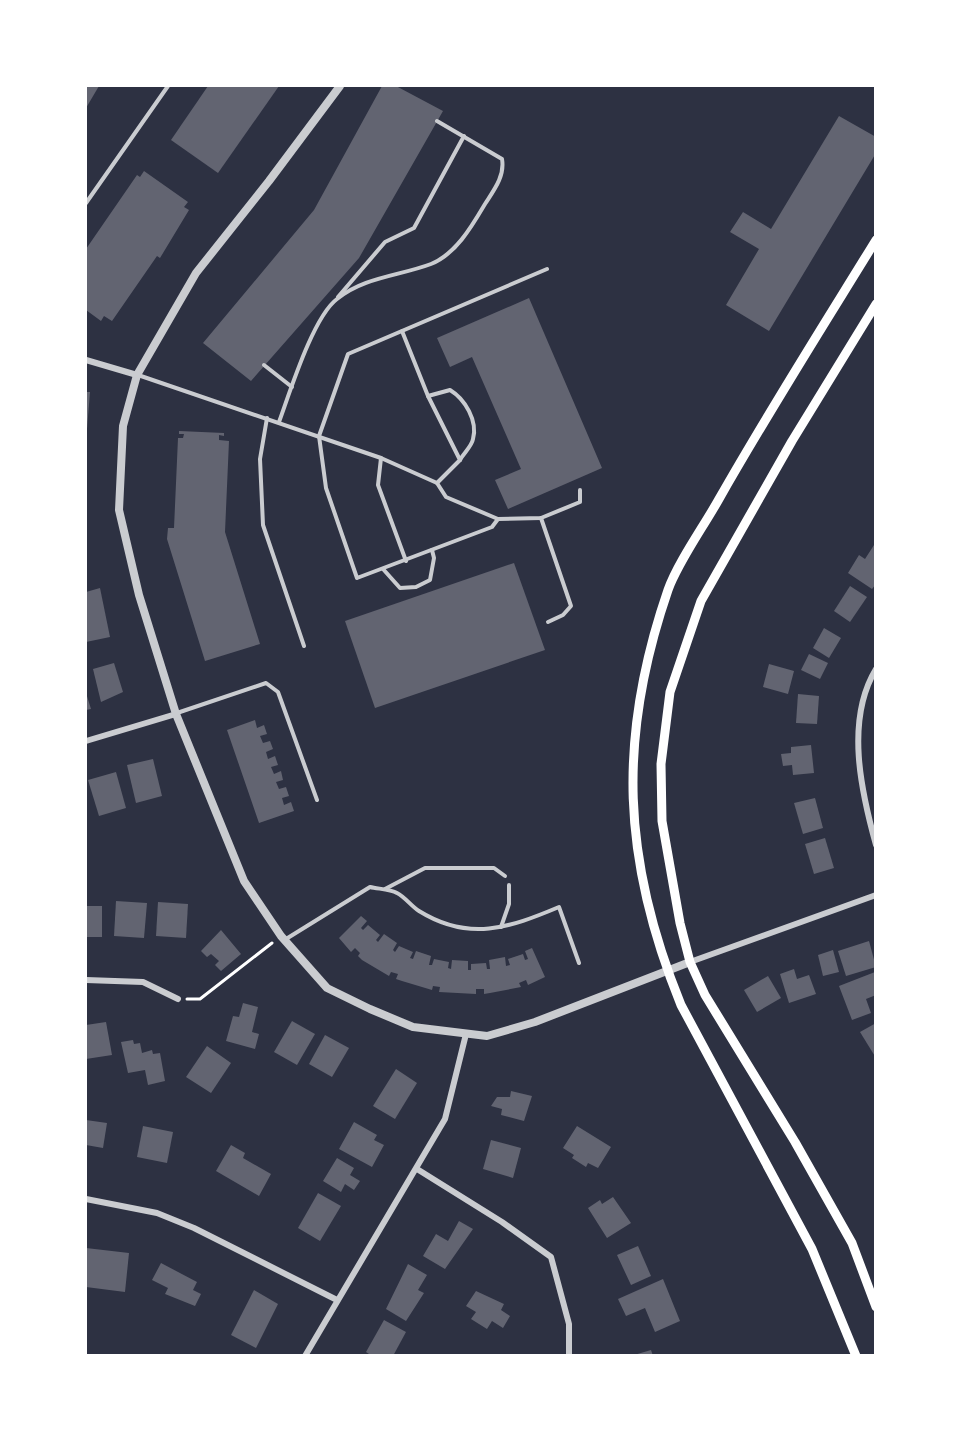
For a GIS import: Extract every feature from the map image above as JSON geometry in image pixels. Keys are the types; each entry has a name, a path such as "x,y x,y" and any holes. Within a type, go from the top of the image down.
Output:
{"main road":[{"path":"856,1356 812,1249 681,1005 667,971 652,923 633,824 632,764 641,687 669,588 763,421 876,240"},
{"path":"876,304 792,441 701,601 670,692 661,764 662,821 680,922 690,962 705,995 795,1142 852,1243 876,1307"}],"street":[{"path":"340,86 270,181 196,273 137,375 123,426 119,510 139,595 176,714 244,881 282,938 327,988 413,1027 487,1036 535,1022 876,894"},
{"path":"86,360 137,375"},
{"path":"876,669 862,705 858,753 863,800 876,845"},
{"path":"86,741 176,714"},
{"path":"86,980 143,982 178,999"},
{"path":"305,1356 417,1169 444,1119 466,1034"},
{"path":"417,1169 502,1222 551,1257 569,1324 569,1356"},
{"path":"86,1199 157,1213 176,1220 337,1300"}],"lane":[{"path":"86,203 168,86"},
{"path":"335,300 359,284 433,263 465,238 498,184 504,169 502,159 497,153 437,121"},
{"path":"279,422 308,343 335,300 385,242 414,228 464,136"},
{"path":"498,519 492,527 357,578 326,488 319,436 348,354 547,269"},
{"path":"402,331 428,396 460,460"},
{"path":"264,365 292,387"},
{"path":"137,375 381,458 437,483 446,497 498,519 541,518 580,502 580,490"},
{"path":"428,396 450,390 461,397 471,415 473,440 460,460 437,483"},
{"path":"267,418 260,459 263,525 304,646"},
{"path":"381,458 378,485 406,561"},
{"path":"541,518 571,606 563,615 548,622"},
{"path":"383,569 400,588 416,587 430,580 434,558 432,550"},
{"path":"176,714 266,683 278,692 317,800"},
{"path":"384,890 425,868 494,868 505,876"},
{"path":"501,928 509,904 509,885"},
{"path":"282,938 370,887 397,893 418,910 461,929 501,928 559,907 579,963"}],"path":[{"path":"178,999 200,999 282,938"}],"building":[{"path":"86,86 99,86 86,108"},
{"path":"208,86 279,86 218,173 171,140"},
{"path":"382,86 396,86 443,111 359,258 251,381 203,343 314,210"},
{"path":"839,116 876,137 876,153 769,331 726,305 759,249 730,232 743,212 771,229"},
{"path":"144,171 188,202 184,207 189,210 160,258 157,256 112,321 104,316 101,321 86,310 86,249 137,175 140,177"},
{"path":"529,298 602,468 508,509 495,480 521,469 472,357 450,367 437,338"},
{"path":"86,392 90,392 87,429 86,429"},
{"path":"179,431 224,433 224,436 219,435 219,440 229,441 225,532 260,644 205,661 167,539 168,528 174,528 178,438 183,438 184,434 179,434"},
{"path":"874,545 876,584 872,589 848,573 859,555 865,559"},
{"path":"514,563 545,650 375,708 345,621"},
{"path":"850,586 867,597 850,622 834,611"},
{"path":"100,588 110,637 86,642 86,592"},
{"path":"824,628 841,638 829,658 813,648"},
{"path":"809,654 828,663 820,679 801,670"},
{"path":"114,663 123,692 101,702 93,669"},
{"path":"769,664 794,671 788,694 763,687"},
{"path":"86,693 91,709 86,710"},
{"path":"798,694 819,696 817,724 796,723"},
{"path":"255,720 257,728 264,725 267,734 260,736 263,743 270,741 273,749 266,752 268,759 275,756 278,765 271,767 274,774 281,771 283,780 276,782 279,789 286,787 289,796 282,798 284,805 291,802 294,811 259,823 227,730"},
{"path":"811,745 814,773 793,775 792,765 783,766 781,754 791,753 791,747"},
{"path":"153,759 162,796 136,803 127,765"},
{"path":"116,772 126,808 99,816 88,780"},
{"path":"815,798 823,828 803,834 794,803"},
{"path":"825,838 834,868 814,874 805,844"},
{"path":"116,901 147,903 144,938 114,936"},
{"path":"158,902 188,904 186,938 156,936"},
{"path":"86,906 102,906 102,937 86,937"},
{"path":"361,916 367,921 361,928 363,930 368,925 380,935 376,940 378,942 384,934 397,943 393,950 395,952 399,946 413,952 410,958 413,959 416,951 431,956 429,965 432,965 434,959 449,962 448,968 451,969 452,960 468,961 468,970 471,970 471,964 486,963 487,969 490,969 489,960 505,957 506,966 510,965 508,959 523,954 525,960 528,959 525,951 532,948 545,977 528,985 526,980 519,983 521,987 484,994 484,989 476,989 476,994 439,992 440,987 433,986 432,990 402,981 396,979 398,974 391,972 389,976 362,960 355,948 351,952 339,938"},
{"path":"221,930 241,954 221,971 215,965 219,961 211,954 207,957 201,951"},
{"path":"869,941 876,967 846,976 838,951"},
{"path":"833,950 839,972 823,976 818,955"},
{"path":"794,969 797,979 809,975 816,994 789,1003 780,974"},
{"path":"875,972 876,995 866,999 871,1013 852,1020 839,986"},
{"path":"768,976 781,998 757,1012 744,990"},
{"path":"243,1003 258,1007 252,1032 259,1034 255,1049 226,1041 233,1016 239,1017"},
{"path":"292,1021 315,1034 297,1065 274,1052"},
{"path":"106,1022 112,1055 86,1059 86,1025"},
{"path":"876,1023 876,1058 860,1032"},
{"path":"325,1035 349,1048 332,1077 309,1064"},
{"path":"133,1040 134,1044 140,1043 142,1053 152,1050 153,1054 160,1053 165,1081 148,1085 145,1070 128,1073 121,1042"},
{"path":"207,1046 231,1063 211,1093 186,1077"},
{"path":"396,1069 417,1083 395,1119 373,1106"},
{"path":"511,1091 532,1096 524,1121 501,1115 502,1109 491,1106 497,1097 510,1097"},
{"path":"86,1120 107,1123 103,1148 86,1145"},
{"path":"354,1122 377,1135 374,1140 384,1145 372,1167 339,1149"},
{"path":"143,1126 173,1132 167,1163 137,1157"},
{"path":"577,1126 611,1147 598,1168 588,1163 586,1167 572,1158 574,1155 563,1148"},
{"path":"491,1140 521,1148 513,1178 483,1169"},
{"path":"231,1145 245,1153 243,1158 271,1174 259,1196 216,1171"},
{"path":"337,1158 354,1168 350,1175 360,1181 354,1190 345,1184 341,1192 323,1181"},
{"path":"318,1193 341,1206 320,1241 298,1228"},
{"path":"613,1197 631,1223 607,1238 588,1208 600,1200 602,1204"},
{"path":"459,1221 473,1229 445,1269 423,1256 436,1234 448,1241"},
{"path":"638,1246 651,1276 631,1285 617,1255"},
{"path":"86,1248 129,1253 125,1292 86,1287"},
{"path":"161,1263 197,1282 193,1290 201,1294 195,1306 165,1294 168,1288 152,1280"},
{"path":"408,1264 427,1275 418,1290 424,1293 406,1321 386,1309"},
{"path":"663,1279 680,1321 655,1332 645,1308 626,1316 618,1299"},
{"path":"254,1290 278,1304 256,1348 231,1335"},
{"path":"476,1291 504,1304 501,1310 510,1316 503,1328 492,1321 487,1329 471,1319 476,1312 466,1306"},
{"path":"384,1320 406,1332 393,1356 372,1356 366,1352"},
{"path":"651,1350 653,1356 634,1356 634,1355"}]}
